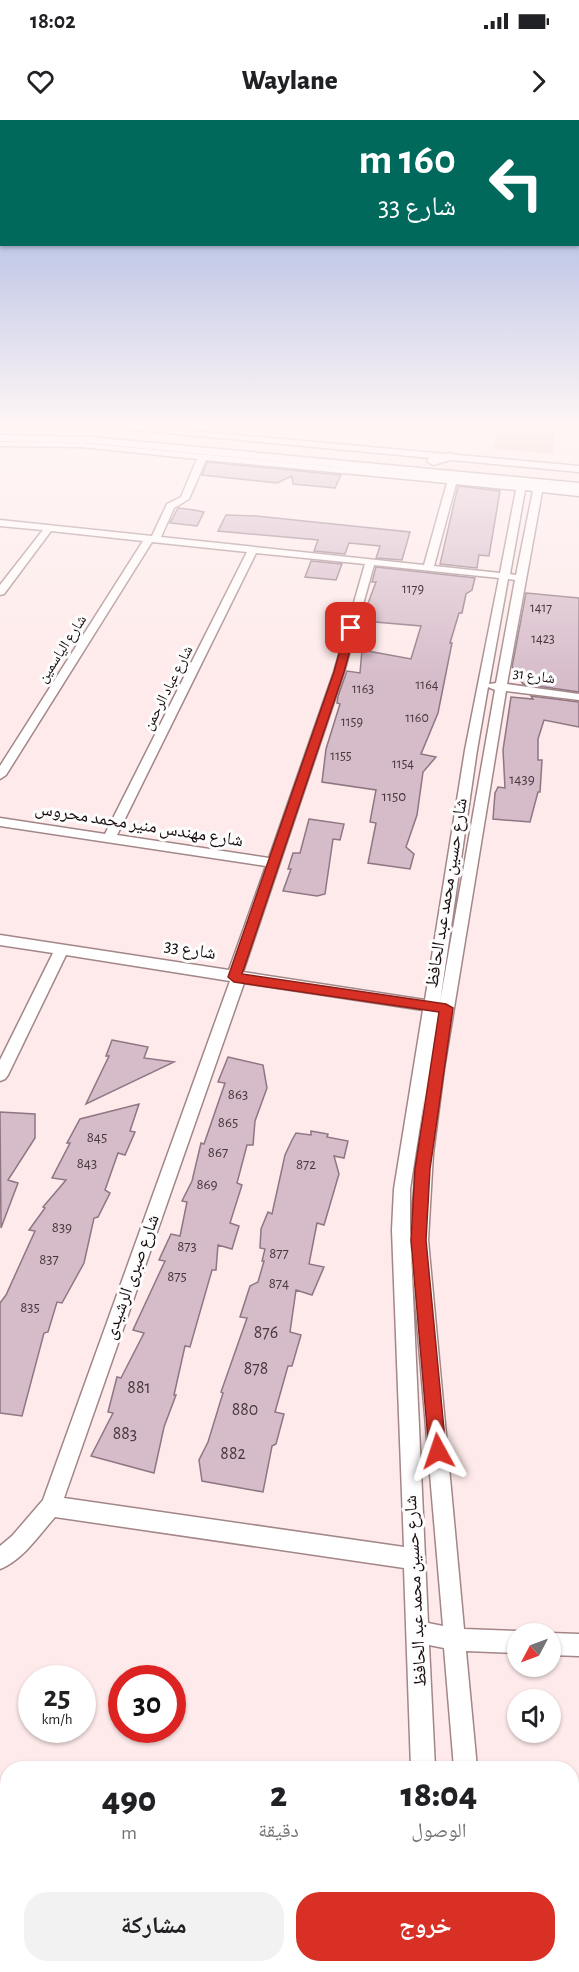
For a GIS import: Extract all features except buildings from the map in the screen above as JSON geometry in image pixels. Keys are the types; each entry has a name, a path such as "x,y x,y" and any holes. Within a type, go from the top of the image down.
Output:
{"street":[{"name":"شارع الياسمين","path":"0,775 152,539 166,512"},
{"path":"428,569 444,512"},
{"name":"شارع حسين محمد عبد الحافظ","path":"465,1761 418,1240 423,1169 446,1008 501,686 519,512"},
{"name":"شارع حسين محمد عبد الحافظ","path":"423,1761 401,1230 402,1199 429,1006 471,750 484,685 531,512"},
{"path":"0,523 513,577"},
{"path":"0,592 49,528"},
{"name":"شارع عباد الرحمن","path":"109,838 253,550"},
{"name":"شارع صبرى الرشيدى","path":"0,1559 19,1543 51,1506 236,977 339,672 370,563"},
{"name":"شارع 31","path":"484,685 579,697"},
{"name":"شارع مهندس منير محمد محروس","path":"0,822 273,863"},
{"name":"شارع 33","path":"0,940 446,1008"},
{"path":"0,1075 62,950"},
{"path":"51,1506 414,1559"},
{"path":"419,1632 454,1640 507,1642"},
{"path":"561,1644 579,1645"}],"route":[{"path":"351,628 339,672 234,977 446,1008 423,1169 418,1240 438,1451"}]}
